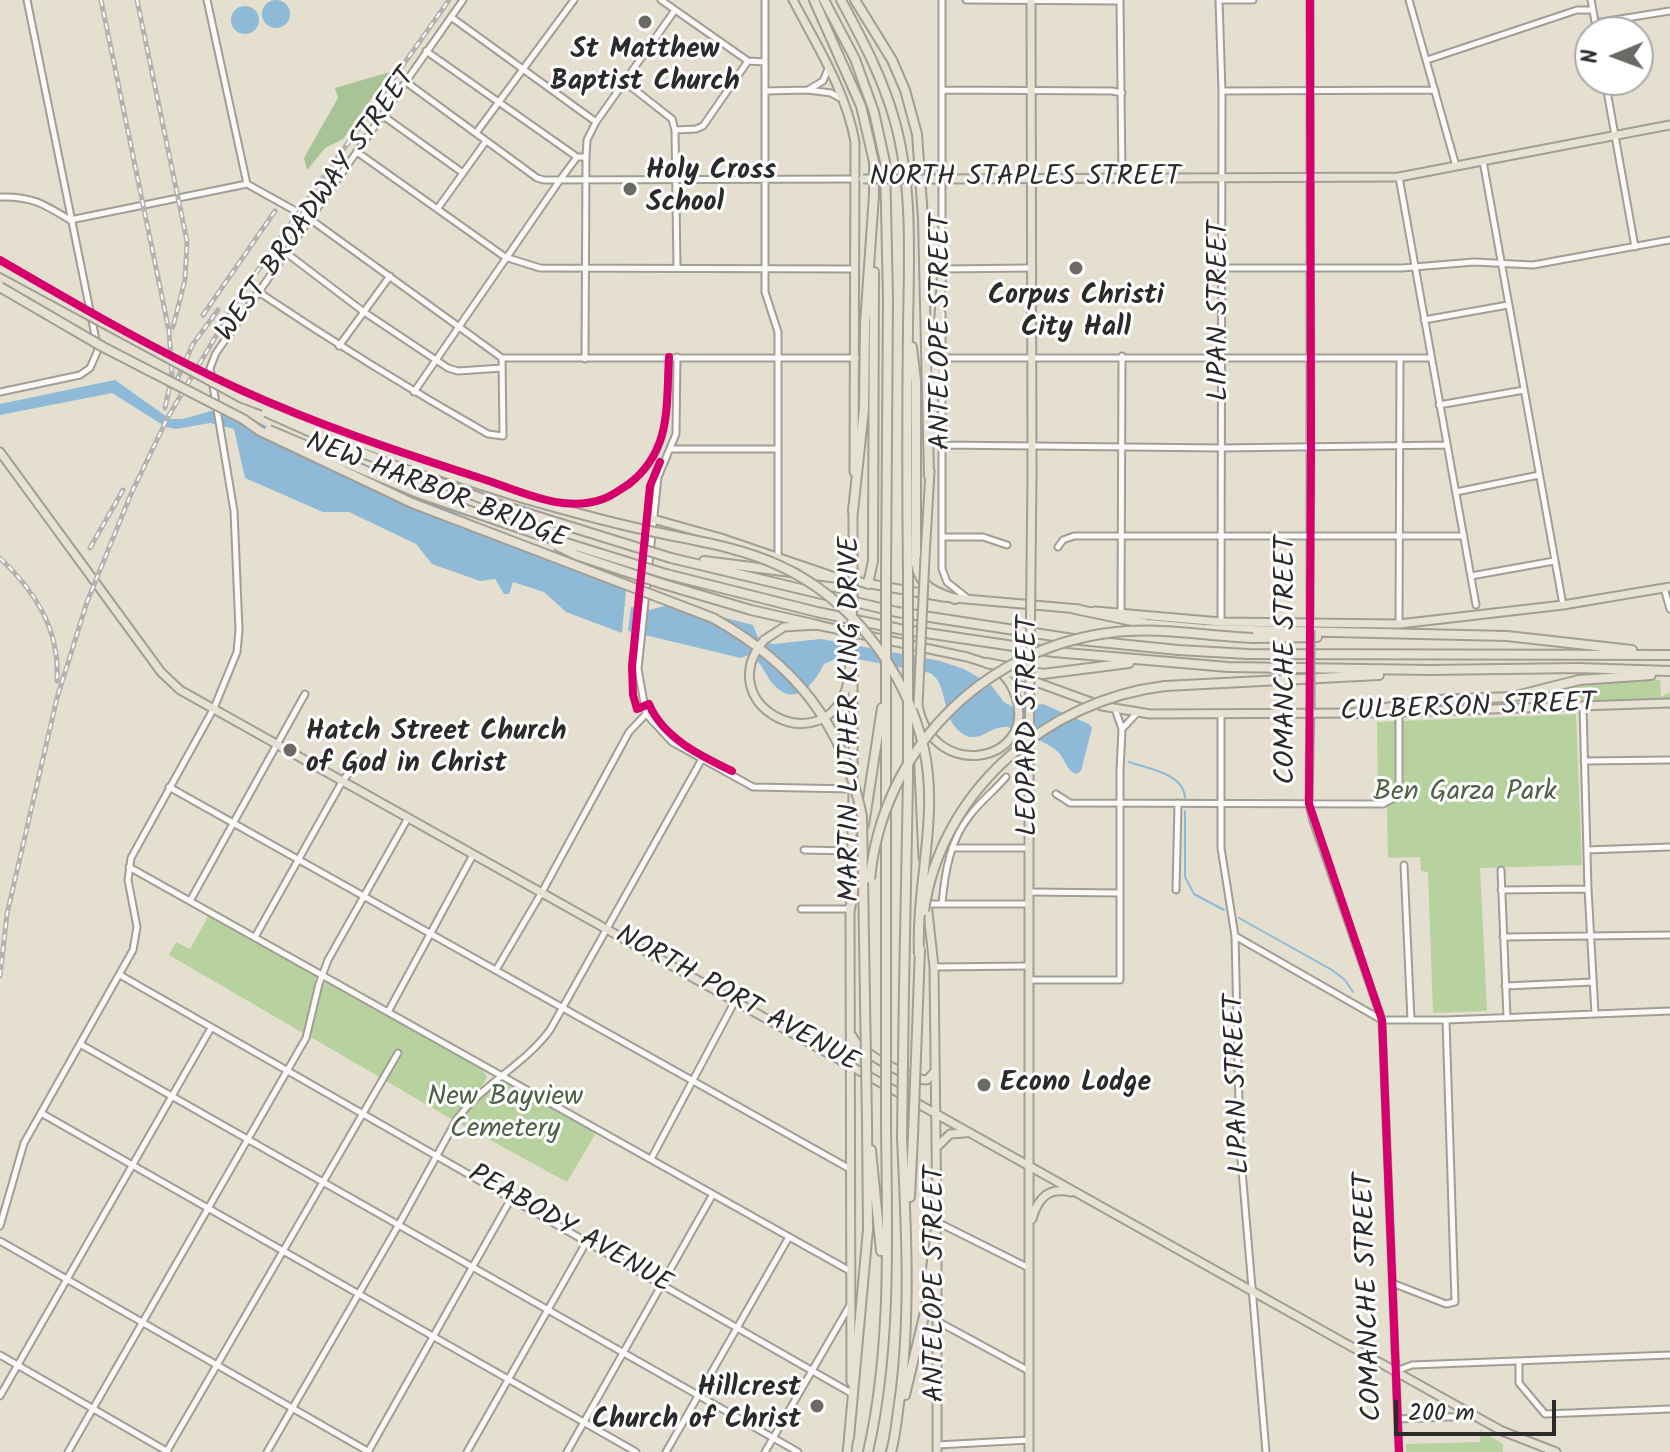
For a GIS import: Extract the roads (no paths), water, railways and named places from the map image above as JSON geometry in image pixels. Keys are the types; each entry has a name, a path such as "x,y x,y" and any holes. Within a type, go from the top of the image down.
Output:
{"highway":[{"path":"814,0 861,106 874,162 873,561 868,584"},
{"path":"824,0 855,59 874,112 885,162 888,284 886,695 850,909"},
{"path":"841,0 871,56 895,123 906,197 908,780 902,1138 907,1242"},
{"path":"855,0 892,60 905,90 917,134 923,218 929,476"},
{"path":"853,511 864,409 865,324 874,195"},
{"name":"NEW HARBOR BRIDGE","path":"0,267 295,427 478,497 671,558 897,612 1080,640 1248,654 1666,655"},
{"name":"NEW HARBOR BRIDGE","path":"0,287 103,347 243,419 418,493 534,533 666,574 817,612 899,629 1054,652 1149,661"},
{"path":"908,311 916,381 916,564 918,575 926,586 955,599"},
{"path":"240,397 522,498 625,526 756,555 791,572 842,608 881,651 899,680 924,749 929,824 920,905 904,1353 892,1448"},
{"path":"243,419 260,431 412,503 713,618 768,652 818,708 844,752 862,816 868,1229 849,1438"},
{"path":"534,533 576,555 663,584 751,610 817,625"},
{"path":"671,558 838,578"},
{"path":"1075,609 1147,624 1203,629 1549,640 1666,655"},
{"path":"866,928 871,865 889,799 910,758 927,734 965,695 1022,658 1076,638 1139,631 1253,638 1474,636"},
{"path":"987,663 1043,674 1149,661 1243,668 1578,668 1666,672"},
{"path":"919,954 925,906 938,859 966,805 990,775 1019,747 1068,715 1112,696 1165,686 1431,670"},
{"path":"1355,713 1435,700 1512,697 1579,680 1666,672"},
{"path":"868,1452 881,1375 885,1284 886,979 881,730"},
{"path":"867,1122 885,1284"},
{"path":"892,1448 926,1308 937,1222"}],"main road":[{"name":"MARTIN LUTHER KING DRIVE","path":"793,0 845,103 860,179 853,511 851,1393 847,1452"},
{"name":"LEOPARD STREET","path":"1029,1452 1031,1"},
{"name":"NORTH STAPLES STREET","path":"860,179 1399,177 1670,125"},
{"name":"ANTELOPE STREET","path":"937,1449 934,967 919,806 918,705 942,269"},
{"name":"NORTH PORT AVENUE","path":"0,452 161,672 180,690 1502,1431 1556,1452"},
{"path":"653,519 838,578 868,584 955,599 1221,622 1310,627 1399,624 1563,605 1667,588"},
{"path":"817,625 784,627 764,640 752,657 749,676 759,704 767,713 786,722 798,724 817,720 834,708 845,693 853,605"},
{"name":"CULBERSON STREET","path":"817,625 987,663 1045,687 1114,709 1137,713 1311,715 1670,703"},
{"path":"918,705 924,726 938,743 958,755 973,757 991,753 1009,738 1017,720 1017,701 1009,680 987,663"},
{"path":"852,1027 856,1044 861,1049 916,1079 927,1080 934,1074 935,1067"},
{"path":"937,1151 939,1142 947,1135 968,1133"},
{"path":"1029,1245 1032,1216 1045,1194 1062,1190 1082,1196"}],"street":[{"path":"0,392 80,375 90,368 98,350 27,0"},
{"path":"207,0 247,184"},
{"name":"WEST BROADWAY STREET","path":"0,1226 16,1165 41,1113 133,950 137,927 128,880 134,850 214,708 237,652 239,630 234,511 210,368 216,353 257,291 463,0"},
{"path":"476,133 574,0"},
{"path":"661,0 748,61 765,62"},
{"path":"767,0 765,292 776,321 778,357 778,557"},
{"name":"ANTELOPE STREET","path":"942,0 943,90 939,179 943,358 942,569 947,582 974,601"},
{"path":"966,0 1120,1 1122,178"},
{"path":"1219,0 1253,0"},
{"name":"LIPAN STREET","path":"1219,0 1222,91 1221,622"},
{"name":"COMANCHE STREET","path":"1310,0 1309,804 1382,1020 1399,1452"},
{"path":"1409,0 1456,166"},
{"path":"1591,0 1594,16"},
{"path":"585,359 587,140 596,122 675,10"},
{"path":"1427,60 1577,10 1593,10"},
{"path":"1639,16 1670,11"},
{"path":"451,17 596,122"},
{"path":"426,51 577,157 586,157"},
{"path":"675,130 703,126 748,61"},
{"path":"808,90 823,81 828,68"},
{"name":"NORTH STAPLES STREET","path":"406,82 537,178 860,179"},
{"path":"625,82 672,119 675,130 677,268"},
{"path":"943,90 1122,93"},
{"path":"1222,91 1435,90"},
{"path":"765,91 831,93 845,103"},
{"path":"1608,96 1635,247"},
{"path":"382,115 463,173"},
{"path":"437,208 486,141"},
{"path":"357,152 505,257 540,268 856,269"},
{"path":"414,392 577,157"},
{"path":"1482,160 1563,605"},
{"path":"1399,177 1476,605"},
{"path":"0,197 23,196 38,200 70,220 247,184 310,219 502,358 856,358"},
{"path":"1222,268 1415,267 1474,262 1533,265 1670,240"},
{"path":"285,252 364,312 448,368 458,371 502,368"},
{"path":"942,269 1031,268"},
{"path":"339,346 390,276"},
{"path":"257,291 414,392 488,434 503,436 502,358"},
{"path":"1424,320 1508,305"},
{"path":"1121,612 1122,356"},
{"path":"677,357 676,434 658,477 638,669 646,714 672,742 753,787 853,789"},
{"path":"943,358 1431,358"},
{"path":"1399,624 1400,358"},
{"path":"1439,405 1524,390"},
{"path":"943,445 1121,448 1447,445"},
{"path":"670,449 778,449"},
{"path":"1456,492 1539,475"},
{"path":"1058,547 1063,540 1074,536 1464,536"},
{"path":"942,537 983,537 1007,545"},
{"path":"1471,576 1554,561"},
{"path":"1667,588 1670,609"},
{"path":"190,901 305,694"},
{"path":"1583,707 1595,1014"},
{"path":"1030,980 1120,980 1122,729 1119,715 1114,709"},
{"path":"1122,729 1137,713"},
{"path":"1056,794 1070,803 1383,804 1394,798 1399,788 1399,713"},
{"path":"496,970 629,732 646,714"},
{"name":"LIPAN STREET","path":"1221,715 1223,867 1235,936 1240,1147 1266,1452"},
{"path":"255,937 343,780 362,758"},
{"path":"267,1452 457,1119 469,1103 542,1042 702,759"},
{"path":"1584,761 1670,760"},
{"path":"942,903 952,848 970,815 1006,777"},
{"path":"169,787 850,1169"},
{"path":"1176,890 1178,803"},
{"path":"68,1452 306,1038 322,975 408,818"},
{"path":"1587,850 1670,847"},
{"path":"952,848 1030,848"},
{"path":"804,850 852,851"},
{"path":"388,1012 474,854"},
{"path":"1404,865 1411,1020"},
{"path":"129,867 850,1271"},
{"path":"1501,870 1507,1017"},
{"path":"1501,890 1588,889"},
{"path":"1030,892 1120,893"},
{"path":"928,904 1030,904"},
{"path":"801,909 850,909"},
{"path":"1503,937 1670,935"},
{"path":"1235,936 1382,1020 1670,1011"},
{"path":"934,967 1030,966"},
{"name":"PEABODY AVENUE","path":"120,975 851,1393"},
{"path":"1505,986 1593,982"},
{"path":"651,1159 735,1000"},
{"path":"1392,1283 1446,1304 1455,1302 1446,1020"},
{"path":"0,1396 211,1028"},
{"path":"80,1044 798,1452"},
{"path":"0,1355 168,1452 398,1053"},
{"path":"41,1113 636,1452"},
{"path":"567,1452 713,1194"},
{"path":"0,1241 368,1452 512,1197"},
{"path":"937,1222 1029,1268"},
{"path":"666,1452 789,1237"},
{"path":"467,1452 587,1241"},
{"path":"765,1452 850,1305"},
{"path":"937,1321 1029,1371"},
{"path":"1396,1371 1412,1365 1670,1355"},
{"path":"1519,1362 1519,1383 1545,1414 1670,1409"},
{"path":"1398,1419 1475,1416"},
{"path":"937,1449 1029,1440"}],"water":[{"path":"276,0 286,4 290,14 286,24 276,28 266,24 262,14 266,4"},
{"path":"245,6 255,10 259,20 255,30 245,34 235,30 231,20 235,10"},
{"path":"115,380 170,419 183,419 225,407 626,590 622,633 566,612 544,592 513,582 509,594 504,594 495,579 480,581 432,564 416,544 349,512 323,512 245,478 234,429 210,423 176,429 166,427 112,393 0,415 0,404"},
{"path":"671,604 753,625 759,640 773,644 821,639 940,661 964,669 991,685 1004,702 1013,707 1043,704 1089,724 1092,728 1081,771 1076,774 1072,772 1054,748 1011,728 1000,727 976,737 963,734 951,721 940,684 930,673 842,656 824,664 804,690 790,694 774,685 758,662 749,655 741,658 628,631 631,607 650,610"}],"waterway":[{"path":"1129,762 1172,777 1183,790 1185,798"},
{"path":"1185,811 1185,877 1194,894 1224,910"},
{"path":"1239,918 1332,970 1345,980 1353,992"}],"railway":[{"path":"101,0 169,331 172,376 165,408"},
{"path":"137,0 187,241 185,280 173,327"},
{"path":"0,976 7,914 57,698 87,602 131,494 168,417 239,297 449,0"},
{"path":"203,315 275,211"},
{"path":"176,382 193,344 218,310"},
{"path":"90,548 123,490"},
{"path":"0,558 25,584 43,613 54,645 57,681"}],"place":[{"name":"St Matthew Baptist Church","path":"645,22"},
{"name":"Holy Cross School","path":"630,189"},
{"name":"Corpus Christi City Hall","path":"1076,268"},
{"name":"Hatch Street Church of God in Christ","path":"290,750"},
{"name":"Econo Lodge","path":"984,1085"},
{"name":"Hillcrest Church of Christ","path":"817,1406"}],"park label":[{"name":"Ben Garza Park","path":"1465,794"},
{"name":"New Bayview Cemetery","path":"505,1115"}]}
